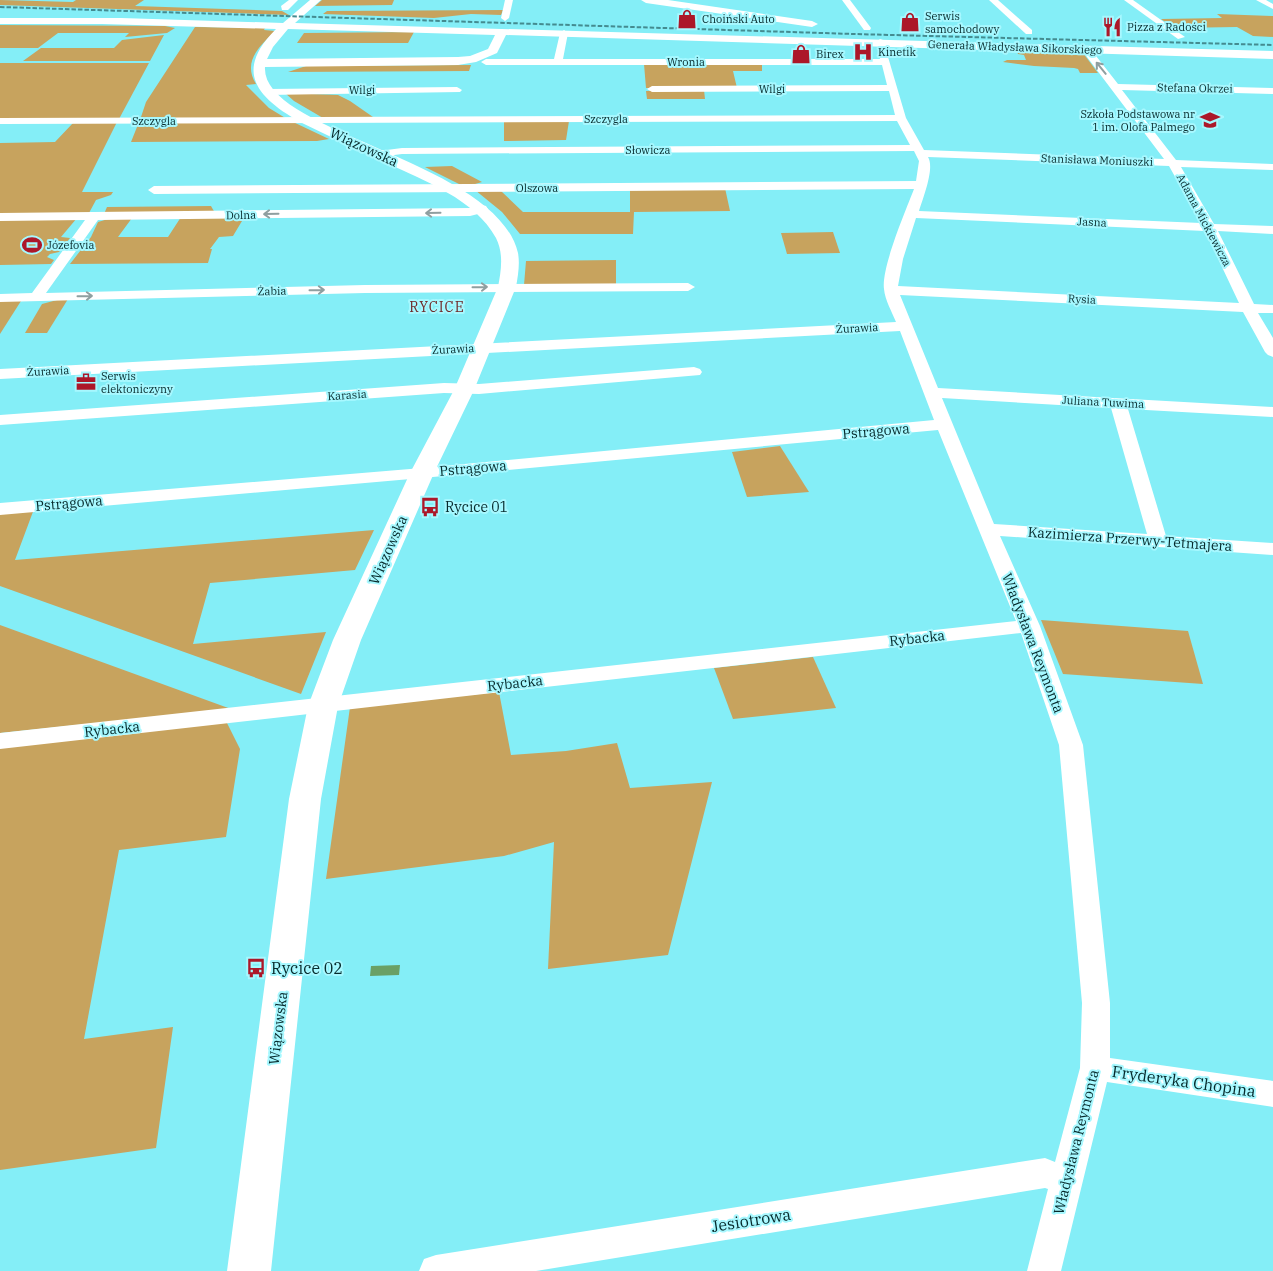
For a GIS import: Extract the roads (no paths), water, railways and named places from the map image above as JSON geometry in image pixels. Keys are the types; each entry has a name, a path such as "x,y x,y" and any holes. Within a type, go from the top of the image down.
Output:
{"main road":[{"path":"646,0 821,25"},
{"path":"312,4 286,26 267,46 259,63 426,62 454,59 477,54 486,48 492,34 498,31"},
{"name":"Generała Władysława Sikorskiego","path":"0,21 190,22 877,40 1273,55"},
{"path":"850,27 877,40"},
{"path":"1010,31 1034,32"},
{"path":"1155,36 1186,37"},
{"name":"Wiązowska","path":"249,1271 305,799 323,706 347,640 422,473 464,390 507,287 511,270 508,249 498,226 482,210 450,188 309,121 282,105 268,92 260,80 259,63"}],"street":[{"path":"286,8 285,6 294,0"},
{"path":"505,18 509,0"},
{"path":"846,0 877,40 901,118 925,161 921,185 896,259 891,278 891,290"},
{"path":"993,0 1034,32"},
{"path":"1128,0 1186,37"},
{"path":"1260,0 1273,7"},
{"path":"558,62 567,33"},
{"name":"Wronia","path":"486,62 558,62 877,40"},
{"name":"Adama Mickiewicza","path":"1086,49 1117,87 1178,170 1210,228 1248,307 1273,352"},
{"name":"Stefana Okrzei","path":"1117,87 1273,91"},
{"name":"Wilgi","path":"652,89 893,88"},
{"path":"344,90 344,93 379,120"},
{"name":"Wilgi","path":"268,92 457,90"},
{"name":"Szczygla","path":"0,121 901,118"},
{"name":"Stanisława Moniuszki","path":"920,150 1273,167"},
{"name":"Słowicza","path":"379,154 402,152 920,150"},
{"name":"Olszowa","path":"154,190 921,185"},
{"name":"Dolna","path":"0,217 470,212 482,210"},
{"name":"Jasna","path":"910,214 1273,230"},
{"path":"36,297 94,216"},
{"name":"Żabia","path":"0,298 365,289 688,287"},
{"name":"Rysia","path":"891,290 1273,309"},
{"name":"Władysława Reymonta","path":"891,290 987,529 1029,626 1071,744 1096,1003 1095,1068 1044,1271"},
{"name":"Żurawia","path":"0,374 906,326"},
{"name":"Karasia","path":"0,420 434,389 464,390 694,372"},
{"name":"Juliana Tuwima","path":"932,393 1273,412"},
{"path":"1118,402 1158,540"},
{"name":"Pstrągowa","path":"0,509 422,473 946,424"},
{"name":"Kazimierza Przerwy-Tetmajera","path":"987,529 1273,549"},
{"name":"Rybacka","path":"0,741 1029,626"},
{"name":"Fryderyka Chopina","path":"1095,1068 1273,1094"},
{"name":"Jesiotrowa","path":"436,1271 1044,1174 1066,1180"}],"railway":[{"path":"0,7 854,34 1273,45"}],"place":[{"name":"Choiński Auto","path":"687,19"},
{"name":"Serwis samochodowy","path":"910,22"},
{"name":"Pizza z Radości","path":"1112,27"},
{"name":"Kinetik","path":"863,52"},
{"name":"Birex","path":"801,54"},
{"name":"Szkoła Podstawowa nr 1 im. Olofa Palmego","path":"1210,120"},
{"name":"Józefovia","path":"32,245"},
{"name":"Serwis elektoniczyny","path":"86,382"},
{"name":"Rycice 01","path":"430,507"},
{"name":"Rycice 02","path":"256,968"}],"district":[{"name":"RYCICE","path":"437,307"}]}
